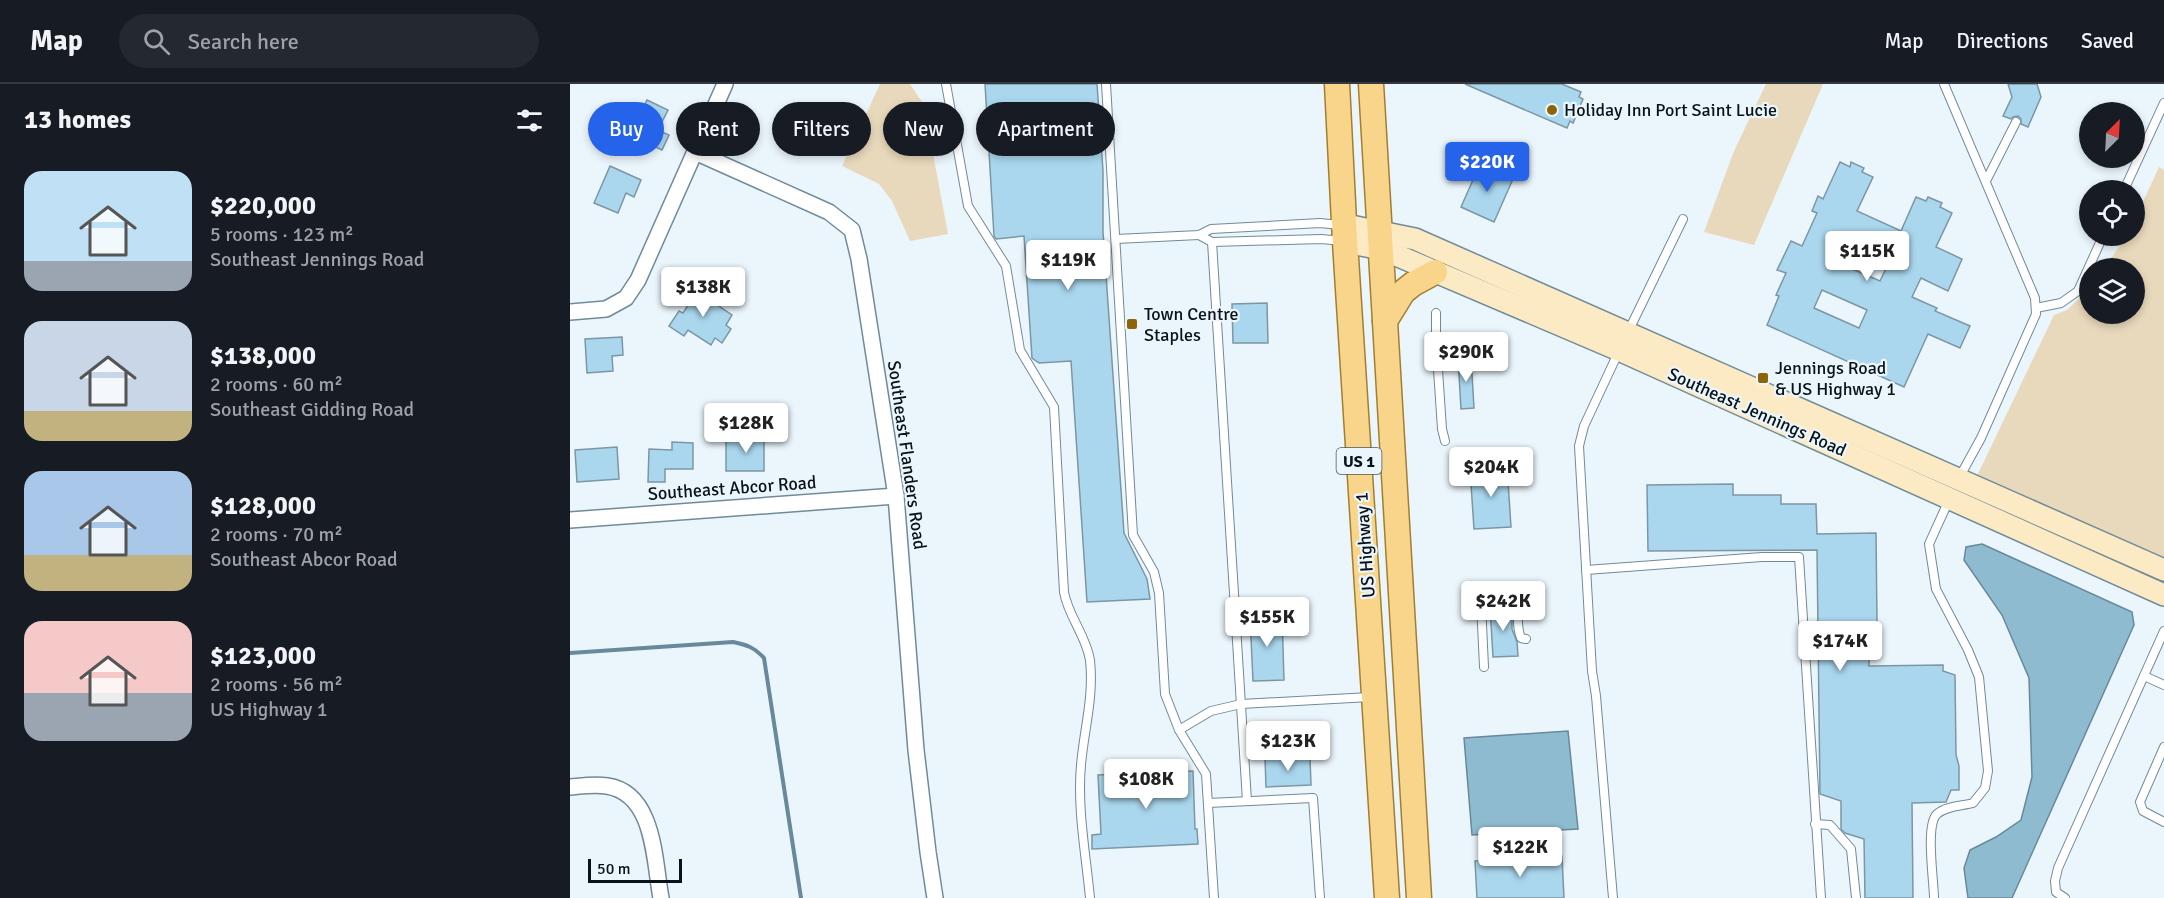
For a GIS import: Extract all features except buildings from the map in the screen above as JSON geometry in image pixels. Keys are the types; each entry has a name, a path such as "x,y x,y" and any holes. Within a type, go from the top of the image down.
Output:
{"main road":[{"name":"US Highway 1","path":"1337,84 1387,898"},
{"name":"US Highway 1","path":"1371,84 1419,898"},
{"path":"1385,321 1403,292 1435,272"}],"street":[{"path":"717,102 725,84"},
{"path":"570,312 606,309 626,298 638,280 693,156"},
{"name":"Southeast Flanders Road","path":"704,156 829,212 852,230 859,259 896,496 916,750 935,898"},
{"name":"Southeast Jennings Road","path":"1346,233 1382,240 1414,239 1949,499 2164,596"},
{"name":"Southeast Jennings Road","path":"1382,240 1435,272 1623,342 1958,478 2164,570"},
{"name":"Southeast Abcor Road","path":"570,520 896,496"},
{"path":"570,787 608,786 627,793 639,805 649,826 661,898"}],"lane":[{"path":"946,84 968,206 1006,266 1020,350 1054,407 1064,592 1066,605 1081,631 1089,659 1090,708 1081,765 1081,798 1090,898"},
{"path":"1106,84 1133,535 1154,572 1159,593 1165,693 1179,730 1206,774 1214,898"},
{"path":"1934,898 1931,827 1936,815 1948,808 1973,803 1985,788 1988,771 1979,676 1936,589 1929,544 1958,478 1981,438 2036,314 2035,298 1944,84"},
{"path":"2129,180 2164,103"},
{"path":"1986,182 2016,122"},
{"path":"1613,898 1592,671 1579,446 1584,426 1683,219"},
{"path":"1116,239 1200,235 1211,229 1320,223 1346,233"},
{"path":"1200,235 1212,242 1321,240 1346,233"},
{"path":"1212,242 1247,801"},
{"path":"2036,308 2061,303 2078,291 2098,246"},
{"path":"1436,313 1442,429 1445,441"},
{"path":"1586,570 1762,557 1799,557 1821,898"},
{"path":"1484,667 1481,603 1487,595 1506,592 1513,595 1518,603 1519,633 1521,638 1526,639"},
{"path":"2065,898 2056,892 2055,880 2058,868 2164,631"},
{"path":"2144,676 2164,685"},
{"path":"1179,730 1211,711 1241,704 1374,696"},
{"path":"2164,747 2140,802 2143,811 2164,822"},
{"path":"1208,804 1313,798 1320,898"},
{"path":"1815,824 1830,825 1851,849 1856,898"}],"shaded area":[{"path":"880,84 910,84 922,102 883,102 883,156 933,156 948,234 910,241 892,201 879,184 842,166 847,156 871,156 871,103"},
{"path":"1766,84 1823,84 1754,245 1704,232 1734,151"},
{"path":"2159,167 2164,170 2164,562 1976,478 2054,315 2067,310 2079,299 2079,324 2145,324 2145,258 2111,258 2120,246 2145,246 2145,197"}],"water":[{"path":"1982,544 2132,612 2134,625 2012,898 1968,898 1964,868 1970,850 1996,837 2021,820 2032,777 2029,678 2002,615 1964,560 1966,547"},
{"path":"1568,731 1578,829 1472,835 1464,738"}],"waterway":[{"path":"570,653 733,642 750,647 764,658 801,898"}],"place":[{"name":"Holiday Inn Port Saint Lucie","path":"1552,110"},
{"name":"Town Centre Staples","path":"1132,324"},
{"name":"Jennings Road & US Highway 1","path":"1763,378"}]}
